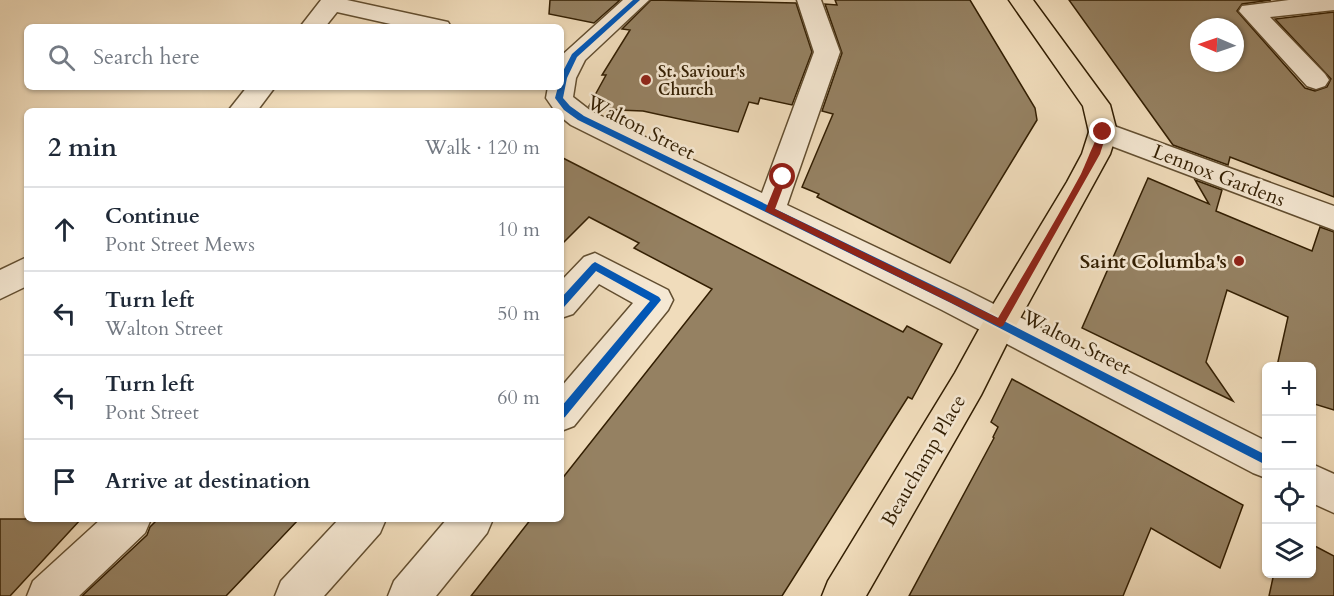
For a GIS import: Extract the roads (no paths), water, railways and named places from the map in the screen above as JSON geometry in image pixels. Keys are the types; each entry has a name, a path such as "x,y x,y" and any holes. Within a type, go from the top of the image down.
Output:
{"main road":[{"path":"1021,0 1096,105 1103,132"},
{"name":"Beauchamp Place","path":"843,596 968,384 1000,323 1079,187 1096,154 1103,132"}],"street":[{"path":"568,55 637,0"},
{"path":"770,211 827,52 808,0"},
{"path":"314,24 332,1 427,24"},
{"path":"1316,80 1251,11 1317,3"},
{"name":"Walton Street","path":"564,73 568,55"},
{"path":"244,108 260,90"},
{"name":"Walton Street","path":"561,90 559,98 567,108 581,118 1000,323 1262,458"},
{"name":"Lennox Gardens","path":"1103,132 1334,218"},
{"path":"564,301 596,266 656,300 564,410"},
{"path":"0,286 24,272"},
{"path":"1316,485 1334,494"},
{"path":"48,596 128,522"},
{"path":"296,596 363,522"},
{"path":"409,596 471,522"}],"place":[{"name":"St. Saviour's Church","path":"646,80"},
{"name":"Saint Columba's","path":"1239,261"}]}
